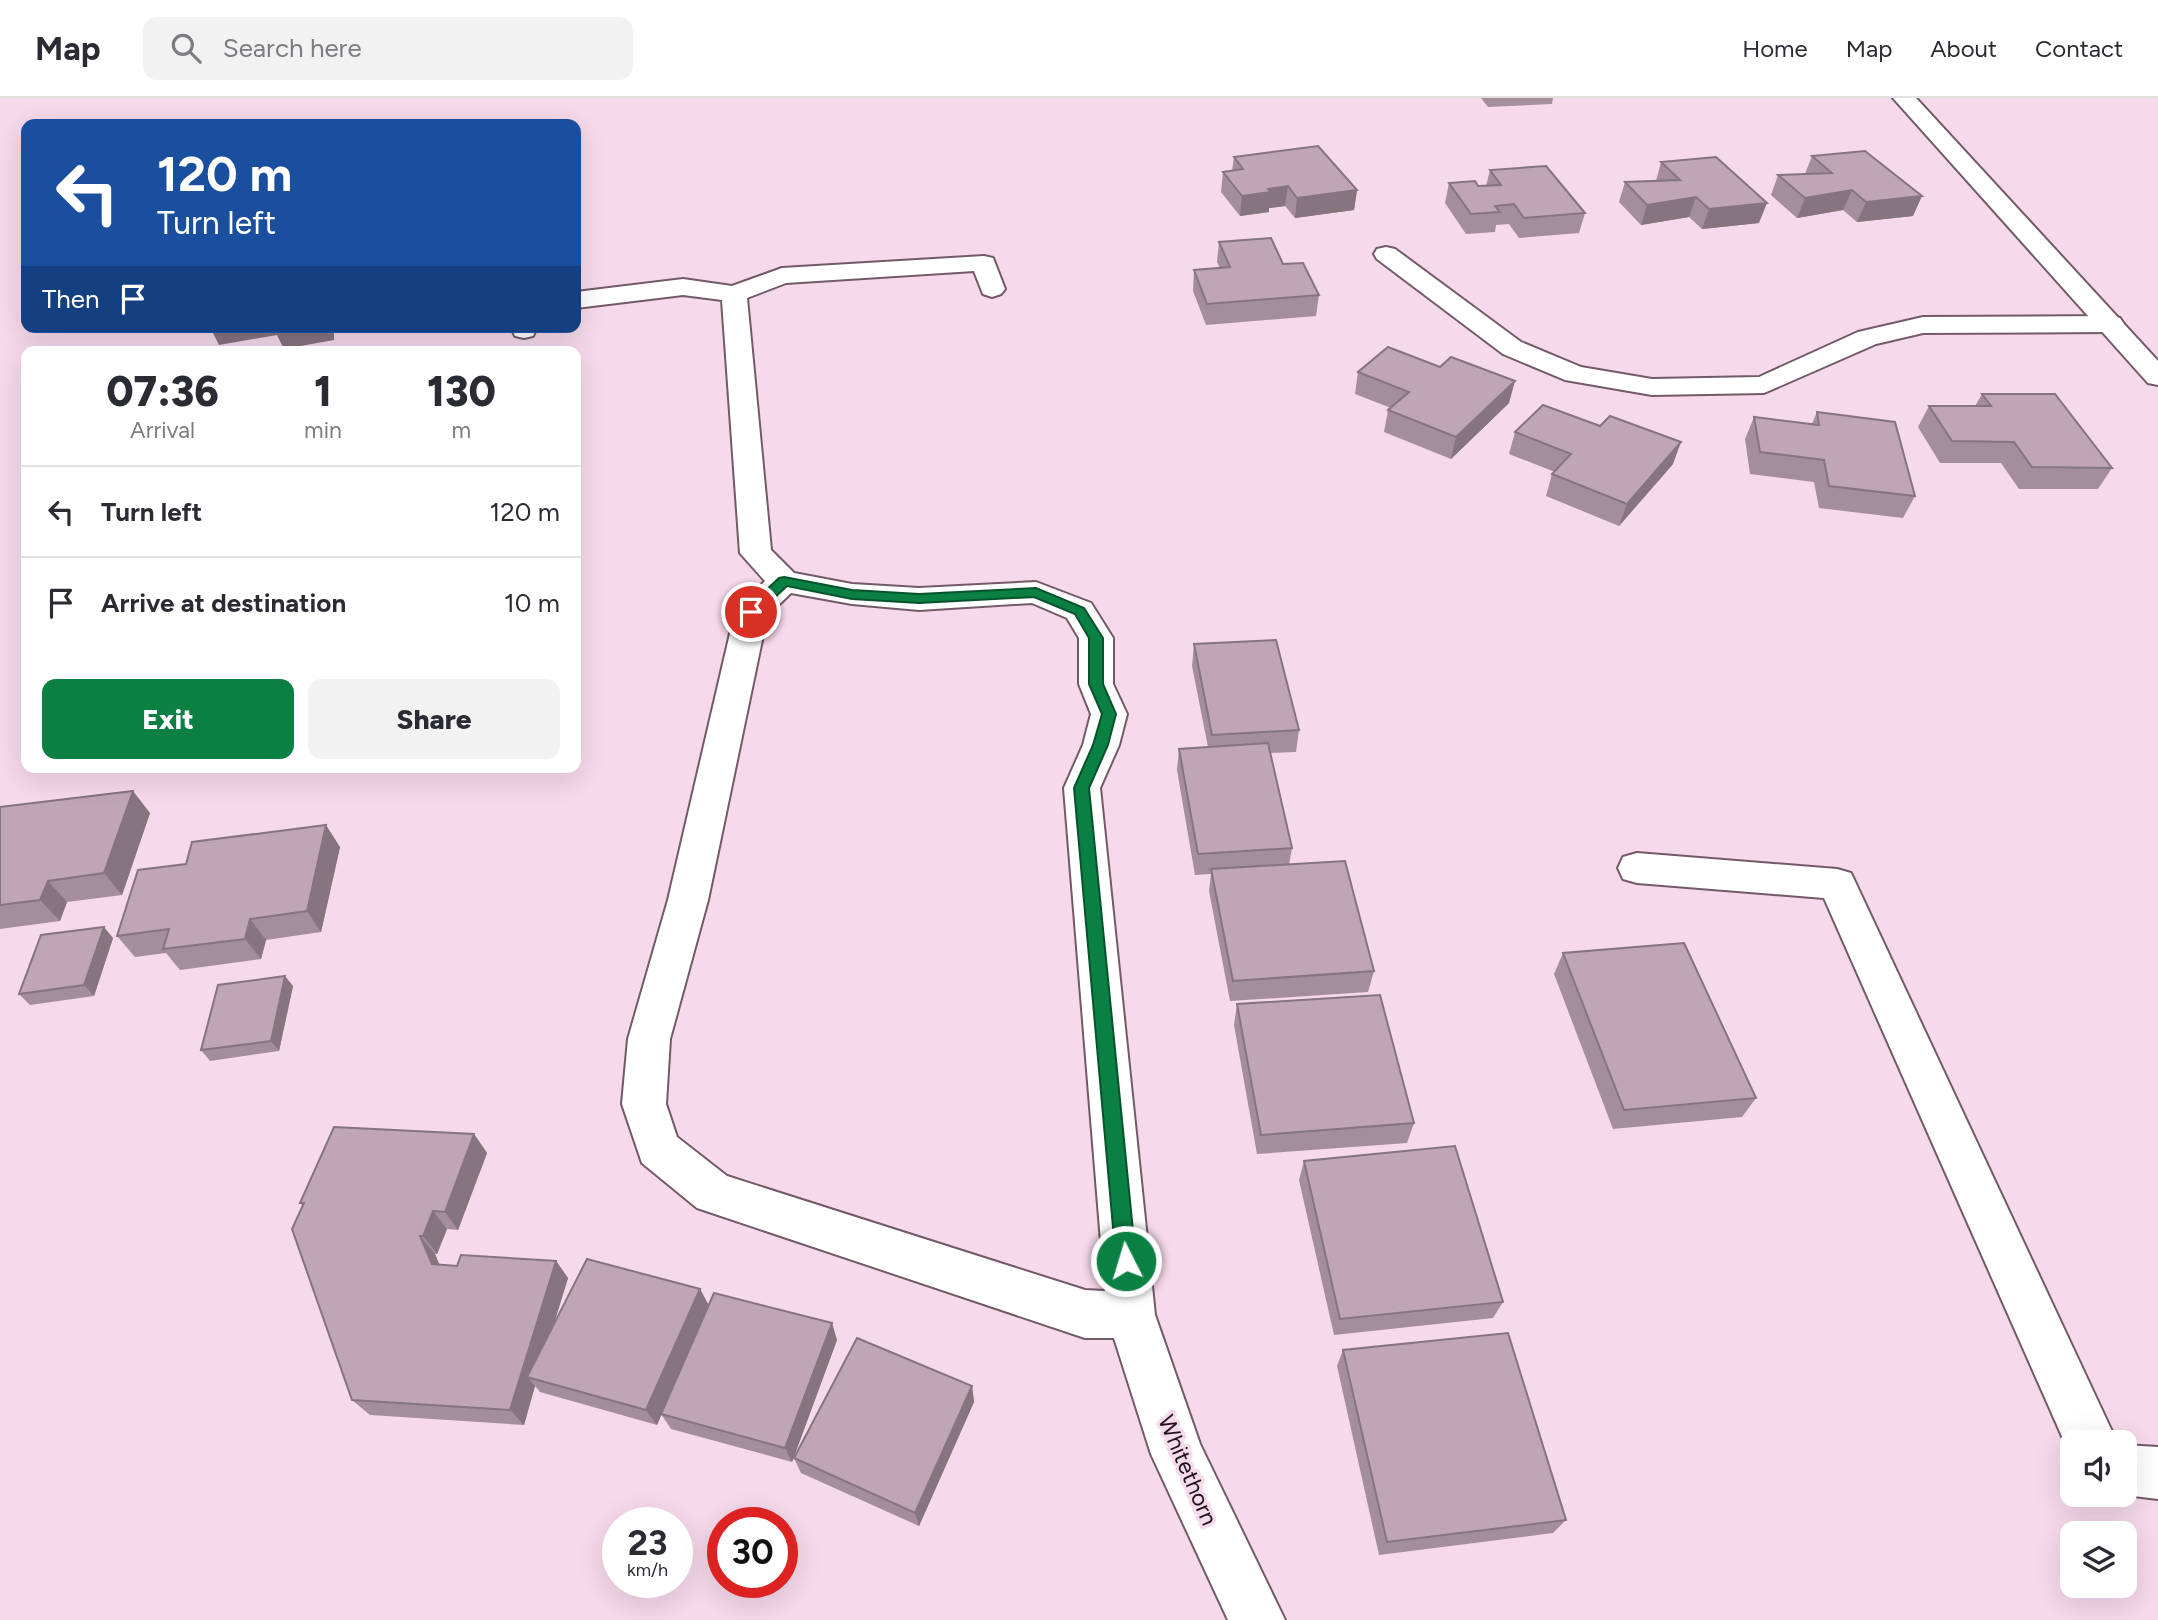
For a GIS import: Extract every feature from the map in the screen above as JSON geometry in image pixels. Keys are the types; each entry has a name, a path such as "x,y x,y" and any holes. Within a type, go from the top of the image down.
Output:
{"street":[{"path":"1904,98 2158,377"},
{"path":"1386,254 1512,348 1575,374 1652,387 1764,385 1867,338 1923,325 2111,324"},
{"path":"581,299 683,287 734,294 782,276 984,263 992,289"},
{"path":"734,294 755,553 784,581 751,612 688,900 649,1039 644,1104 658,1149 713,1193 1085,1314 1131,1315"},
{"name":"Whitethorn","path":"784,581 839,593 919,598 1036,592 1079,611 1096,638 1096,684 1109,714 1101,745 1082,788 1131,1315 1177,1454 1257,1620"},
{"path":"1637,868 1837,884 2086,1430"},
{"path":"2137,1472 2158,1473"}],"building":[{"path":"1318,146 1357,190 1297,198 1288,186 1268,189 1271,192 1242,196 1223,172 1243,169 1234,157"},
{"path":"1865,151 1922,196 1866,202 1852,190 1805,198 1778,175 1832,173 1812,156"},
{"path":"1716,157 1767,203 1709,209 1696,197 1647,205 1625,182 1680,180 1661,162"},
{"path":"1546,166 1585,213 1524,218 1514,204 1495,206 1500,212 1471,214 1449,183 1475,181 1478,186 1501,185 1490,170"},
{"path":"1271,238 1283,264 1303,263 1319,295 1207,304 1194,270 1230,267 1219,242"},
{"path":"1388,347 1440,367 1451,357 1515,381 1456,437 1388,410 1409,392 1358,372"},
{"path":"1982,394 2055,394 2112,468 2032,467 2014,442 1952,441 1929,406 1991,406"},
{"path":"1543,405 1600,426 1610,416 1681,442 1627,504 1552,474 1571,454 1515,432"},
{"path":"1817,412 1895,422 1915,496 1829,486 1824,460 1760,452 1754,417 1819,425"},
{"path":"1276,640 1299,730 1212,735 1194,644"},
{"path":"1268,743 1292,848 1198,854 1179,749"},
{"path":"133,791 104,873 48,881 40,900 0,905 0,807"},
{"path":"326,825 307,911 250,919 245,939 163,949 169,929 117,936 138,870 186,864 192,842"},
{"path":"1345,861 1374,971 1233,981 1211,869"},
{"path":"104,927 84,985 19,994 41,935"},
{"path":"1684,943 1756,1098 1624,1110 1563,953"},
{"path":"285,976 271,1041 201,1050 218,985"},
{"path":"1380,995 1414,1123 1261,1135 1237,1004"},
{"path":"334,1127 474,1134 445,1212 433,1211 423,1236 420,1236 432,1264 457,1266 461,1255 556,1261 510,1410 352,1400 292,1229 304,1203 300,1203"},
{"path":"1455,1146 1503,1302 1340,1319 1304,1161"},
{"path":"587,1259 700,1289 646,1410 527,1377"},
{"path":"714,1293 832,1323 785,1448 661,1414"},
{"path":"1508,1333 1566,1520 1387,1542 1343,1350"},
{"path":"857,1338 972,1386 915,1513 794,1458"}],"route":[{"path":"751,612 784,581 827,591 919,598 1036,592 1079,611 1096,638 1096,684 1109,714 1101,745 1082,788 1126,1261"}]}
